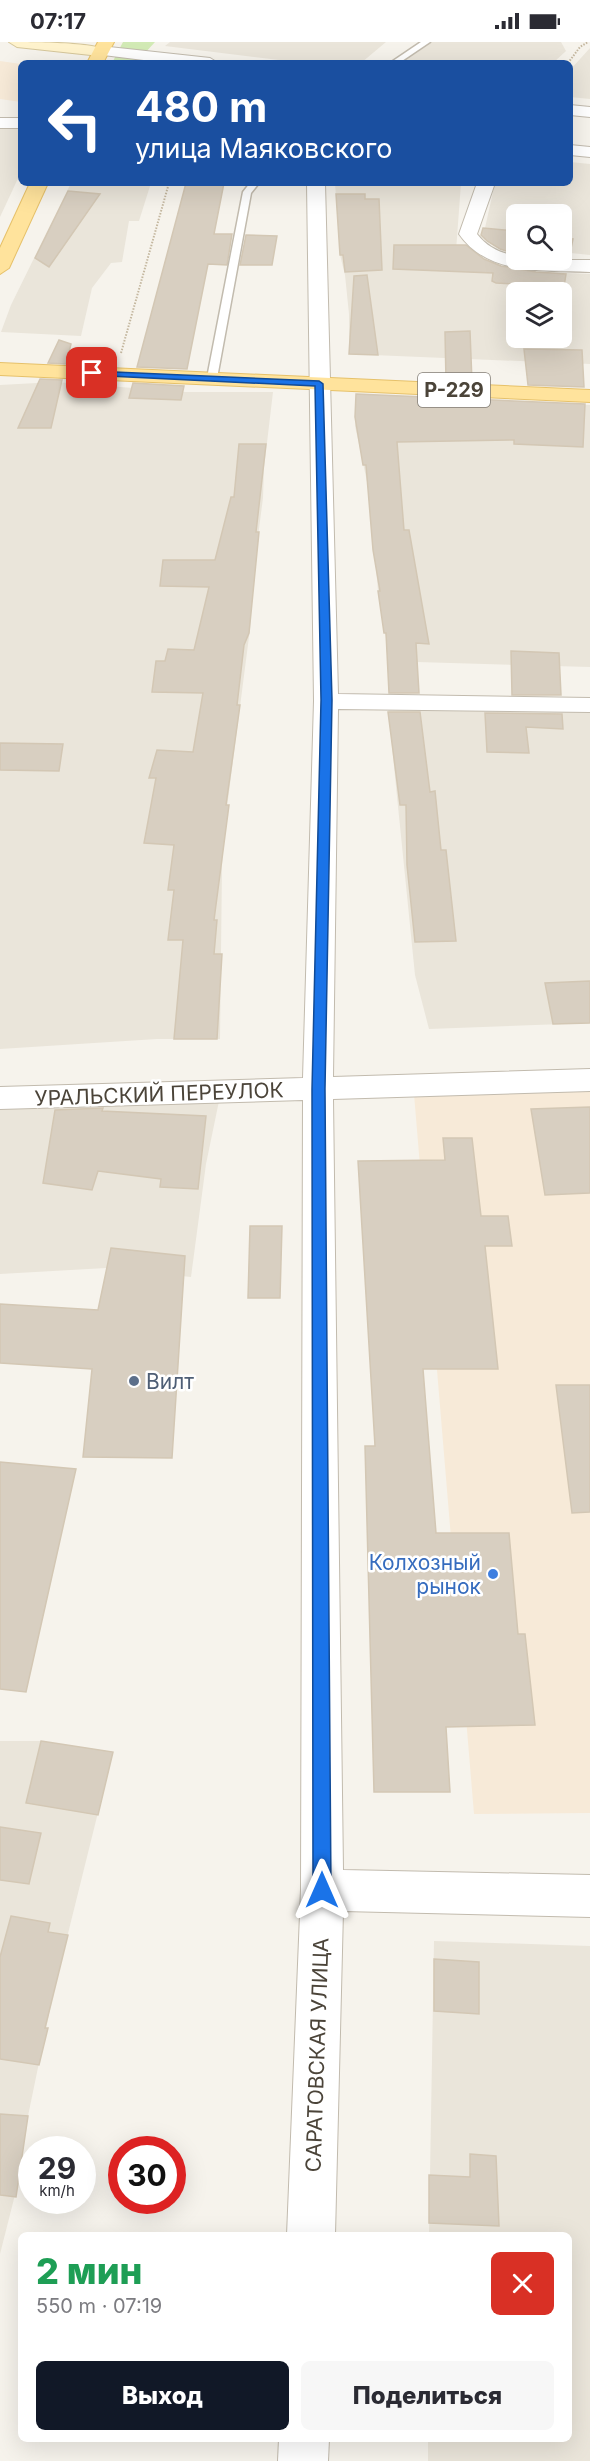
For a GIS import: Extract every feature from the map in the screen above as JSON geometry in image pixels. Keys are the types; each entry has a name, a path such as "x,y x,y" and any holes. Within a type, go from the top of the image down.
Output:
{"main road":[{"path":"0,268 38,186"},
{"name":"Р-229","path":"0,369 590,396"}],"street":[{"path":"17,42 180,60"},
{"path":"573,110 590,112"},
{"path":"0,123 18,123"},
{"path":"573,150 590,152"},
{"name":"САРАТОВСКАЯ УЛИЦА","path":"311,2232 322,1890 318,1089 326,700 316,186"},
{"path":"485,186 468,234 472,242 485,254 508,261 590,266"},
{"path":"326,700 590,705"},
{"name":"УРАЛЬСКИЙ ПЕРЕУЛОК","path":"0,1098 590,1080"},
{"path":"322,1890 590,1896"},
{"path":"303,2461 304,2442"}],"lane":[{"path":"399,60 426,42"},
{"path":"212,378 247,192 252,186"}],"path":[{"path":"570,60 580,47 588,42"},
{"path":"115,374 168,186"}],"shaded area":[{"path":"170,42 386,42 365,60 279,60 165,46"},
{"path":"422,42 561,42 566,51 556,60 399,60"},
{"path":"590,48 590,99 573,97 573,67"},
{"path":"0,61 18,64 18,102 0,99"},
{"path":"0,126 18,126 18,178 0,217"},
{"path":"573,162 590,164 590,255 572,253 572,204 506,204 506,242 483,237 494,186 573,186"},
{"path":"70,186 150,186 139,221 129,221 122,262 111,263 92,288 81,336 1,332 11,305"},
{"path":"335,186 461,186 456,251 506,267 506,270 590,274 590,364 349,354 349,314 345,275 340,255"},
{"path":"55,382 186,392 273,392 254,567 250,629 225,823 222,866 220,1039 157,1039 0,1049 0,385"},
{"path":"356,396 590,405 590,667 417,662 387,644 378,591 369,491 355,426"},
{"path":"388,707 590,711 590,1023 429,1029 415,975"},
{"name":"Колхозный рынок","path":"590,1091 590,1813 474,1814 414,1094"},
{"path":"219,1101 206,1164 191,1277 106,1268 0,1274 0,1103"},
{"path":"0,1741 41,1741 113,1752 54,1990 25,2136 18,2136 18,2183 0,2254"},
{"path":"434,1941 590,1946 590,2461 428,2461 428,2442 572,2442 572,2232 429,2232"}],"green space":[{"path":"123,42 155,42 144,54 143,60 114,60"}],"building":[{"path":"185,186 223,186 214,234 232,234 227,265 208,264 187,369 137,367"},
{"path":"68,191 100,194 49,267 35,258"},
{"path":"336,194 365,194 365,199 379,199 382,270 345,272 343,255 340,255"},
{"path":"483,228 506,230 506,251 487,241 481,235"},
{"path":"246,235 277,236 272,265 240,265"},
{"path":"394,245 466,245 484,259 506,267 506,270 566,274 565,282 506,284 492,281 493,273 393,269"},
{"path":"367,275 378,355 349,354 354,276"},
{"path":"470,331 472,382 446,381 445,332"},
{"path":"59,340 71,344 66,364 48,363"},
{"path":"524,349 582,350 584,387 528,385"},
{"path":"40,379 62,380 51,428 18,428"},
{"path":"133,383 184,386 181,400 129,398"},
{"path":"356,394 585,404 583,447 514,444 514,440 397,442 404,530 409,530 429,644 416,643 419,693 389,693 386,633 384,633 373,550 366,465 363,465 355,417"},
{"path":"239,444 266,444 256,532 259,532 249,633 244,645 237,705 240,705 226,805 229,805 214,920 217,920 214,954 222,954 217,1039 174,1039 183,940 168,940 174,890 168,890 174,845 144,843 156,778 149,778 157,750 193,752 203,693 152,692 156,661 165,661 168,649 194,650 209,587 160,586 163,560 215,560 231,497 234,497"},
{"path":"511,651 559,653 561,695 512,695"},
{"path":"388,712 420,712 430,792 435,791 441,850 446,850 456,941 415,942 407,865 406,805 400,805"},
{"path":"485,713 562,714 563,729 526,727 529,753 487,752"},
{"path":"0,743 63,744 59,771 0,770"},
{"path":"590,981 590,1023 553,1024 545,983"},
{"path":"590,1107 590,1193 545,1195 531,1109"},
{"path":"103,1108 102,1111 206,1116 198,1189 160,1187 161,1179 98,1171 92,1190 43,1183 55,1110"},
{"path":"443,1138 472,1138 481,1216 508,1216 512,1246 485,1246 498,1369 423,1369 436,1533 509,1533 518,1634 525,1634 535,1725 446,1727 450,1792 374,1792 365,1446 375,1446 358,1161 445,1160"},
{"path":"250,1226 282,1226 280,1298 248,1298"},
{"path":"111,1248 185,1256 172,1458 83,1457 92,1369 0,1363 0,1304 98,1310"},
{"path":"556,1385 590,1385 590,1512 572,1513"},
{"path":"0,1462 76,1469 26,1692 0,1689"},
{"path":"41,1741 113,1752 98,1815 26,1803"},
{"path":"0,1827 41,1833 29,1884 0,1880"},
{"path":"11,1916 50,1923 48,1932 68,1935 45,2028 48,2028 39,2065 0,2059 0,1957"},
{"path":"434,1959 479,1962 479,2014 434,2011"},
{"path":"0,2114 28,2116 25,2136 18,2136 16,2197 0,2195"},
{"path":"470,2154 496,2156 499,2226 429,2223 429,2175 470,2177"}],"place":[{"name":"Вилт","path":"134,1381"},
{"name":"Колхозный рынок","path":"493,1574"}],"route":[{"path":"92,373 319,384 326,700 318,1089 322,1890"}]}
